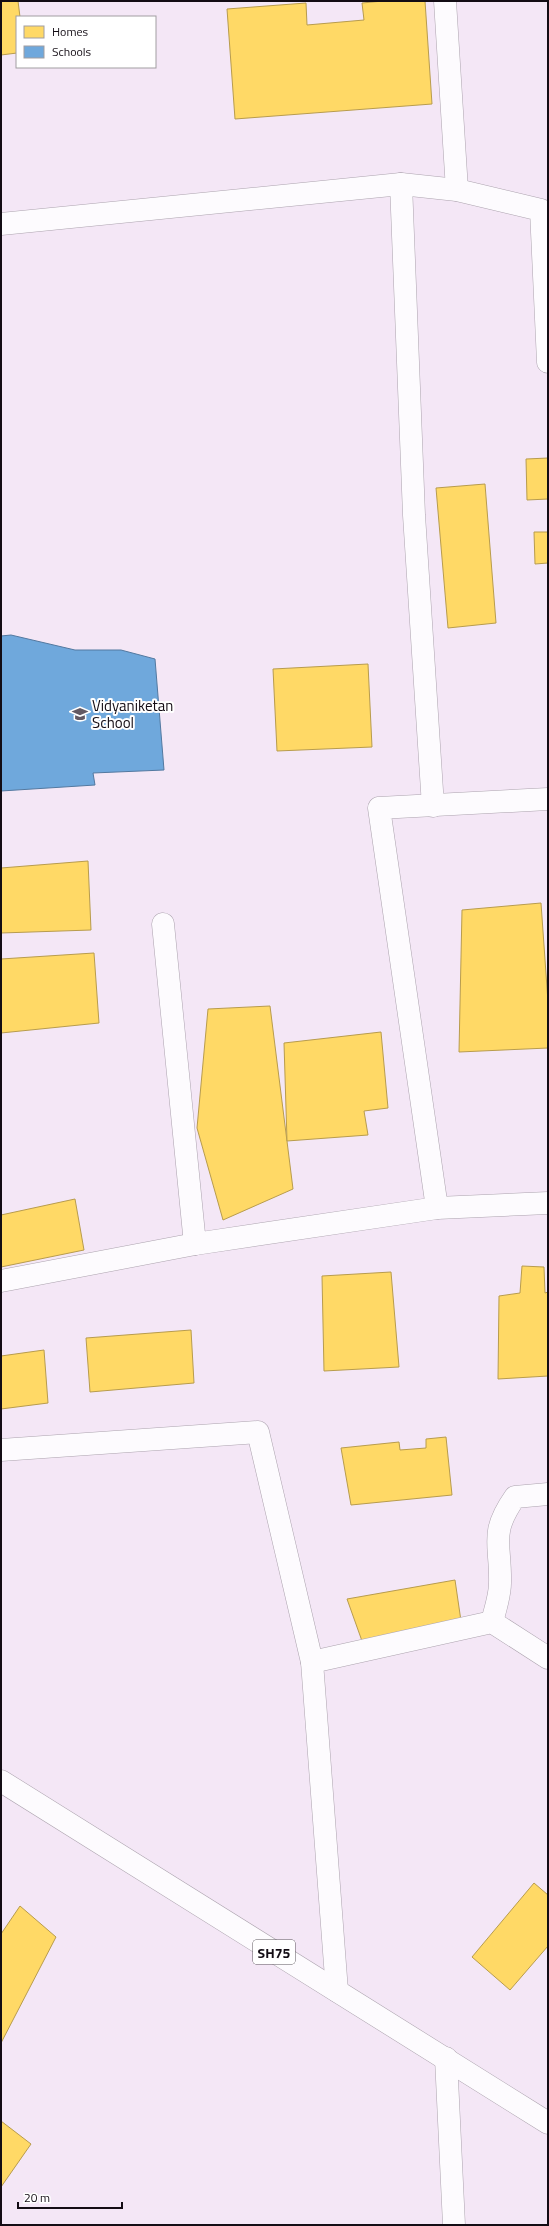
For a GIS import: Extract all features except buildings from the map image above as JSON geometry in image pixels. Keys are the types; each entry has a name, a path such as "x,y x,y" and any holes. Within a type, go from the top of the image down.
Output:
{"street":[{"path":"445,1 457,190"},
{"path":"401,184 414,515 433,806"},
{"path":"1,224 401,184 457,190 541,210 548,362"},
{"path":"437,1208 379,808 548,799"},
{"path":"163,924 195,1244"},
{"path":"1,1281 195,1244 437,1208 548,1203"},
{"path":"1,1450 258,1432 312,1662 337,1991"},
{"path":"492,1622 500,1584 497,1536 504,1512 515,1497 548,1494"},
{"path":"312,1662 492,1622 548,1658"},
{"name":"SH75","path":"1,1781 548,2123"},
{"path":"446,2058 454,2225"}],"place":[{"name":"Vidyaniketan School","path":"80,714"}]}
